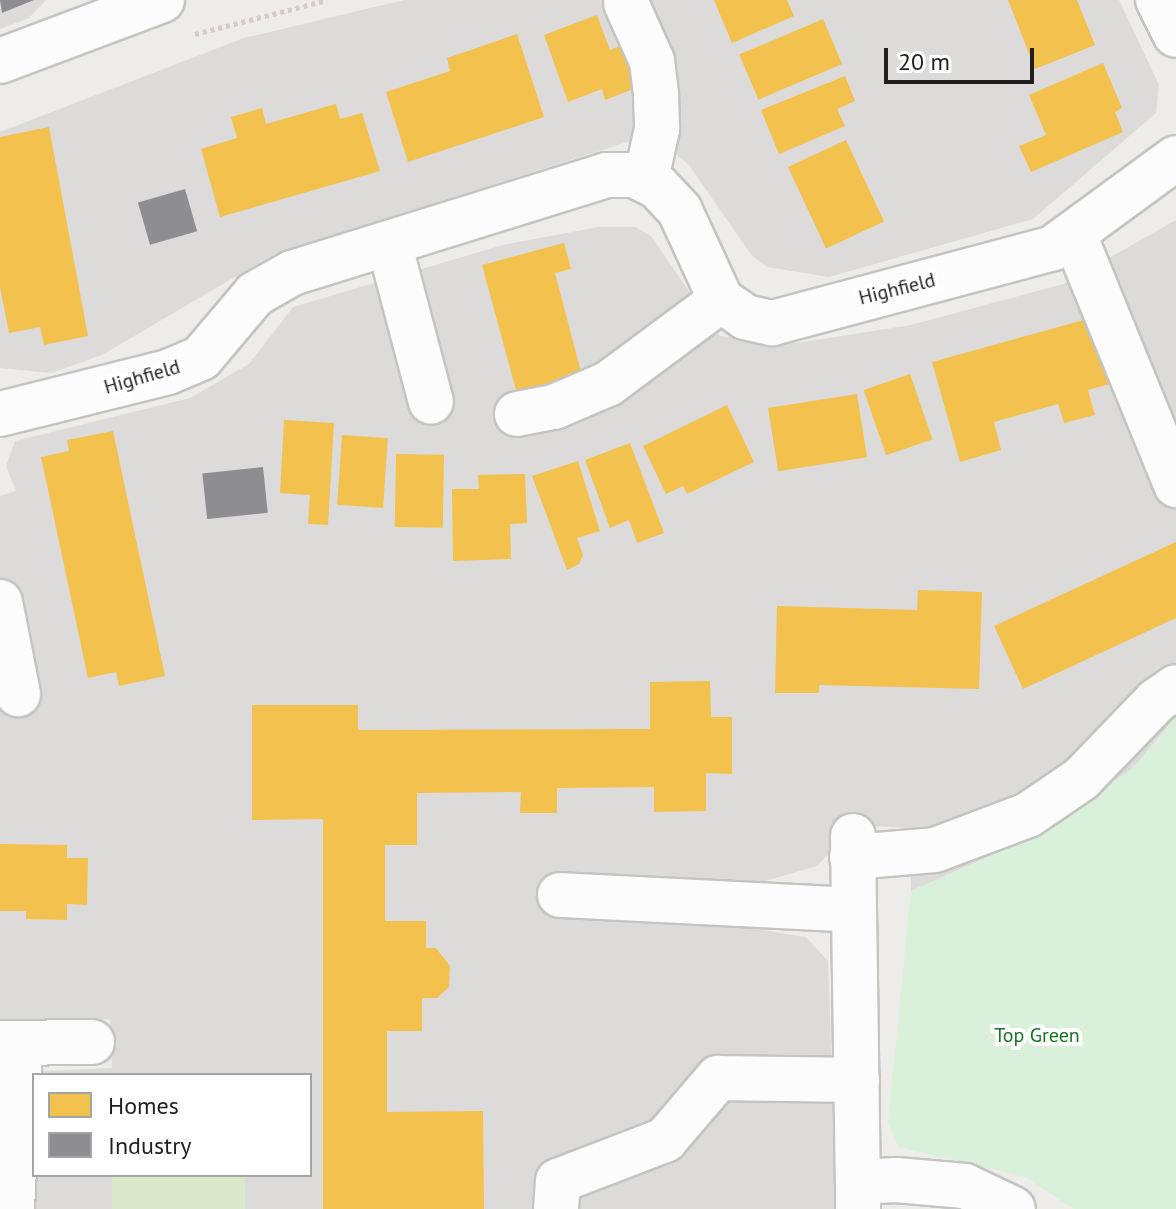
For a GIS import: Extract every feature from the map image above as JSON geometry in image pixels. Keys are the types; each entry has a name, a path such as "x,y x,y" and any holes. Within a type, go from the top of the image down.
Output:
{"street":[{"path":"1158,0 1176,35"},
{"path":"517,414 554,407 608,384 721,300 680,211 646,179 657,129 656,96 652,61 626,3"},
{"path":"0,61 137,4"},
{"name":"Highfield","path":"721,300 745,317 772,323 1053,248 1075,237 1176,158"},
{"name":"Highfield","path":"0,414 184,366 214,347 245,303 266,286 389,243 606,175 646,179"},
{"path":"1075,237 1176,485"},
{"path":"389,243 431,402"},
{"path":"0,602 18,694"},
{"path":"1013,1209 986,1194 943,1182 858,1196 853,846 935,850 1028,815 1081,779 1176,687"},
{"path":"560,895 852,910"},
{"path":"12,1209 10,1043 92,1042"},
{"path":"556,1209 558,1181 665,1140 718,1078 857,1080"}],"shaded area":[{"path":"0,0 46,0 29,18 0,29"},
{"path":"404,0 1119,0 1159,85 1156,113 1033,219 829,277 767,267 752,256 689,165 666,146 640,138 274,254 102,355 51,373 0,368 0,132 244,38"},
{"path":"1176,220 1176,717 1133,768 1026,840 911,891 911,828 832,824 831,851 817,866 765,881 762,930 806,937 828,961 837,1209 0,1209 0,1073 112,1068 110,1019 0,1020 0,496 16,491 6,466 15,441 190,398 249,364 293,307 503,245 598,227 635,227 651,236 720,336 797,343 911,325 1063,284"}],"green space":[{"name":"Top Green","path":"1176,717 1176,1209 1074,1209 1025,1177 899,1147 888,1123 911,891 1026,840 1133,768"},
{"path":"112,1177 245,1177 245,1209 112,1209"}],"building: Homes":[{"path":"714,0 787,0 794,16 732,43"},
{"path":"1008,0 1077,0 1095,45 1035,69"},
{"path":"597,15 610,50 625,44 641,86 605,100 602,89 568,102 544,35"},
{"path":"823,19 842,64 758,100 739,55"},
{"path":"517,34 544,117 408,162 386,92 450,71 447,58"},
{"path":"1103,63 1122,108 1115,112 1123,132 1031,172 1019,146 1046,135 1029,95"},
{"path":"845,76 855,101 837,109 845,126 779,154 761,110"},
{"path":"336,104 340,119 362,113 380,171 220,217 201,149 237,138 231,117 262,108 266,124"},
{"path":"49,127 88,336 44,345 40,327 9,333 0,287 0,137"},
{"path":"846,140 884,222 826,249 788,167"},
{"path":"564,243 571,269 555,273 582,376 517,394 482,265"},
{"path":"1091,318 1110,384 1088,390 1095,415 1064,423 1058,404 994,422 1001,450 960,462 932,362"},
{"path":"910,374 932,439 886,455 864,390"},
{"path":"857,394 867,457 778,471 768,408"},
{"path":"727,405 754,462 687,494 683,486 666,494 643,446"},
{"path":"284,420 334,423 328,525 308,524 310,495 280,493"},
{"path":"113,431 165,676 119,686 116,672 88,678 41,457 69,451 67,440"},
{"path":"342,435 388,438 383,508 337,505"},
{"path":"630,443 664,533 637,543 629,520 610,528 585,460"},
{"path":"396,454 444,455 443,528 395,527"},
{"path":"578,461 600,531 577,538 583,555 579,564 567,570 532,476"},
{"path":"525,474 527,523 510,524 511,559 453,561 452,489 479,489 478,475"},
{"path":"1176,542 1176,618 1023,689 994,626"},
{"path":"918,590 982,592 979,689 819,685 819,693 775,693 777,606 917,610"},
{"path":"710,681 711,717 732,717 732,774 706,773 706,811 654,812 654,787 557,788 557,813 520,813 521,792 417,793 417,845 385,845 385,921 426,921 426,948 436,948 450,966 449,987 437,998 422,998 422,1031 387,1031 387,1112 483,1111 484,1209 323,1209 323,819 252,820 252,705 358,705 358,730 650,729 650,682"},
{"path":"0,844 67,845 67,858 88,858 87,905 67,904 67,920 26,919 26,911 0,911"}],"building: Industry":[{"path":"0,0 34,0 2,13"},
{"path":"185,189 197,231 150,245 138,203"},
{"path":"263,467 268,513 207,519 202,473"}]}
